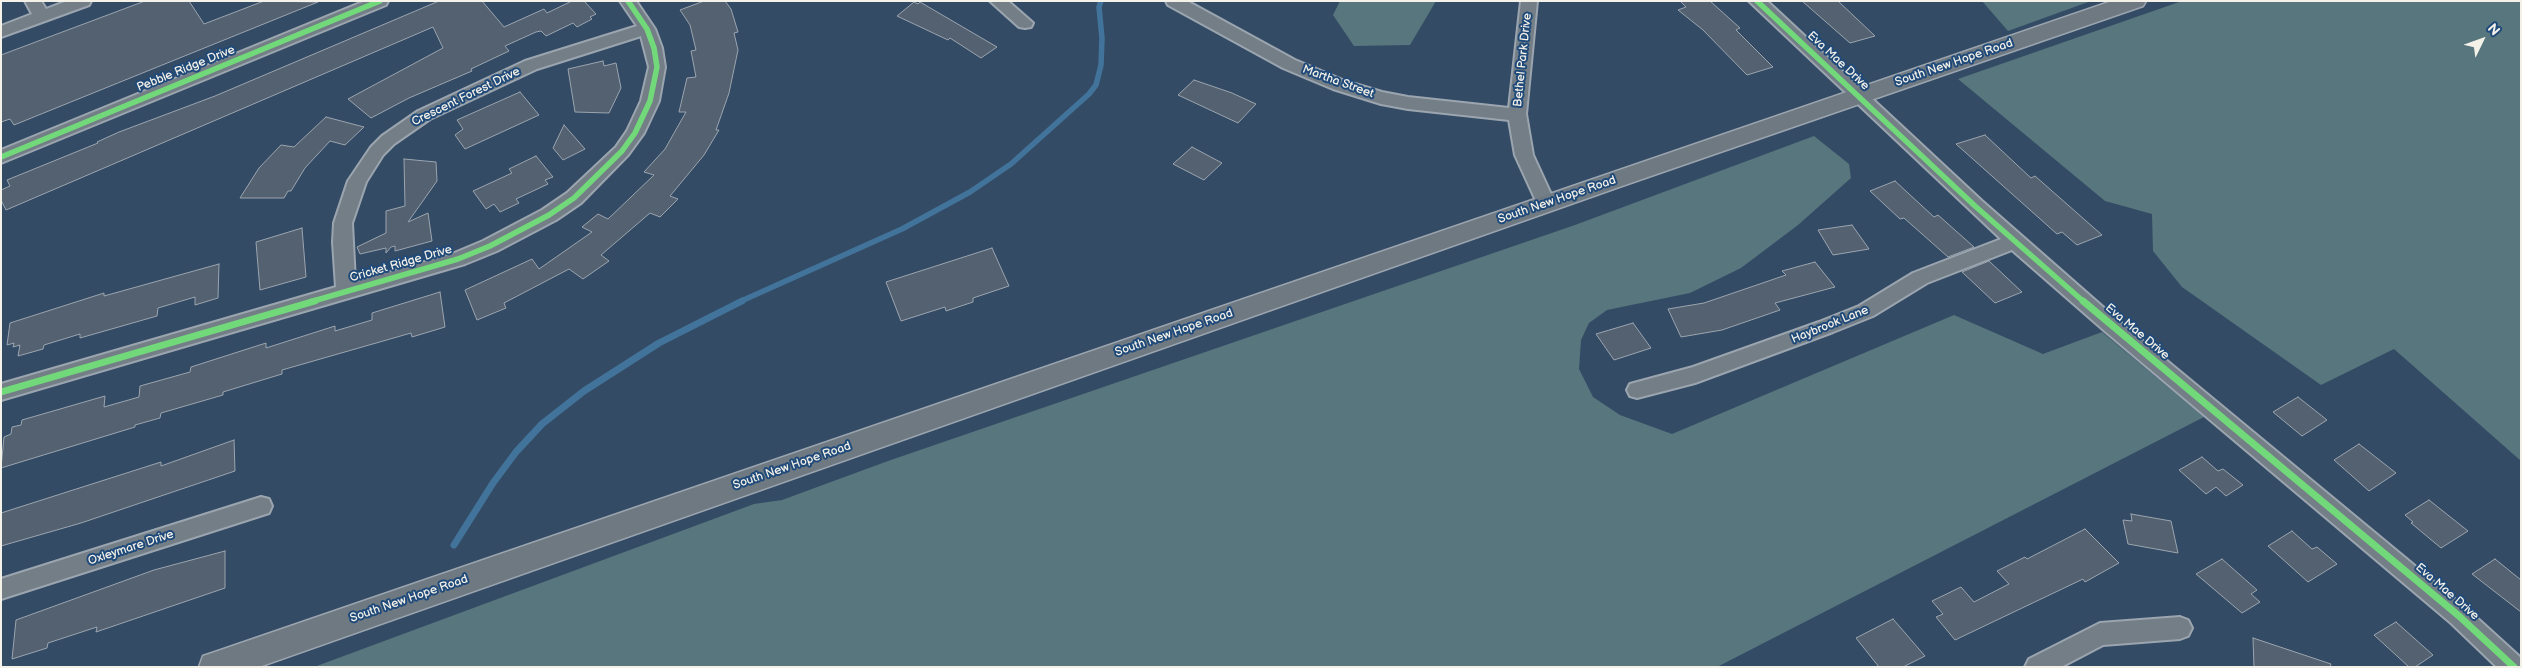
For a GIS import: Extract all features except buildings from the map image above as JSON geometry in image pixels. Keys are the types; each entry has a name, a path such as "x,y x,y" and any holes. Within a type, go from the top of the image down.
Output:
{"main road":[{"name":"South New Hope Road","path":"215,667 1546,203 2135,1"}],"street":[{"path":"33,1 42,17"},
{"path":"1,32 83,1"},
{"name":"Pebble Ridge Drive","path":"1,157 380,1"},
{"name":"Cricket Ridge Drive","path":"1,392 458,259 519,232 574,198 622,152 635,133 647,108 655,83 657,67 654,48 647,28 628,1"},
{"path":"998,1 1025,23"},
{"name":"Martha Street","path":"1174,1 1289,64 1339,85 1381,98 1408,103 1491,113 1517,114"},
{"name":"Bethel Park Drive","path":"1529,1 1517,114 1524,155 1546,203"},
{"name":"Eva Mae Drive","path":"1758,1 2015,241 2121,334 2459,616 2514,667"},
{"name":"Crescent Forest Drive","path":"346,292 342,242 343,223 357,181 377,151 388,140 424,115 531,65 572,50 647,28"},
{"name":"Haybrook Lane","path":"1637,390 1695,375 1817,331 1866,311 1920,278 2015,241"},
{"name":"Oxleymare Drive","path":"1,589 261,506"},
{"path":"2037,667 2100,634 2180,628"}],"green space":[{"path":"1340,1 1436,1 1410,45 1354,46 1333,15"},
{"path":"1982,1 2091,1 2008,31"},
{"path":"2182,1 2521,1 2521,461 2394,349 2321,385 2182,287 2153,251 2152,214 2105,201 1958,79"},
{"path":"1814,136 1849,164 1851,178 1798,225 1741,268 1690,293 1607,310 1589,323 1581,340 1579,369 1593,397 1620,415 1672,434 1954,315 2043,354 2102,332 2204,417 1717,667 314,667 754,504 782,500 888,461 1575,225"}],"waterway":[{"path":"739,302 902,229 970,192 1011,164 1089,94 1096,85 1101,65 1102,38 1099,7 1101,1"},
{"path":"454,545 493,483 516,452 542,424 584,391 659,343 742,301"}],"cycle path":[{"path":"1,157 380,1"},
{"path":"1,392 458,259 490,246 549,215 574,198 622,151 635,133 650,101 657,67 654,48 647,29 628,1"},
{"path":"1757,1 1975,206 2113,327 2459,616 2514,667"}]}
